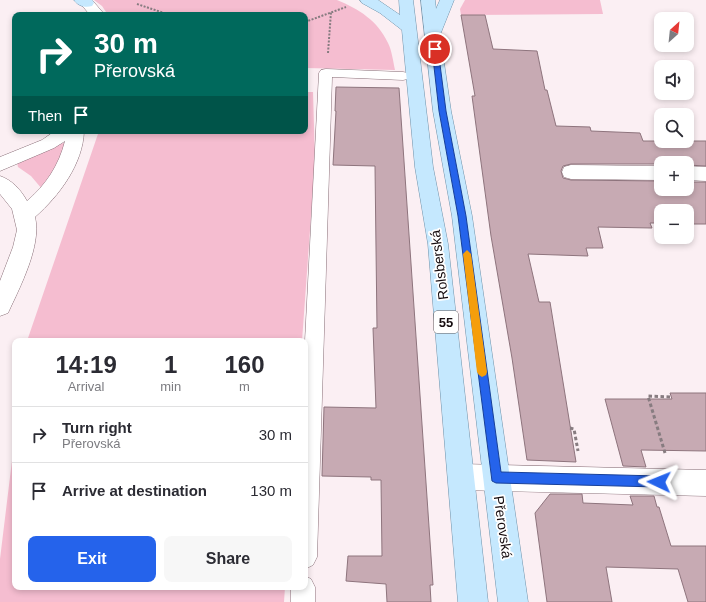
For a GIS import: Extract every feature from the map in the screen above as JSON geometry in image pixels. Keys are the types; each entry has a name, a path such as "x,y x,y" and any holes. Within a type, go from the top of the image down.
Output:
{"main road":[{"path":"367,0 385,10 408,28"},
{"name":"Rolsberská","path":"406,0 424,167 438,244 473,602"},
{"name":"Přerovská","path":"428,0 442,111 462,216 513,602"},
{"path":"433,34 447,0"}],"street":[{"path":"84,2 95,12"},
{"path":"0,164 48,144 63,134"},
{"path":"24,215 44,198 61,177 73,146 75,134"},
{"path":"571,172 654,173"},
{"path":"694,174 706,174"},
{"path":"0,183 11,191 18,200 24,215 27,230 25,244 0,306"},
{"path":"461,477 706,483"}],"lane":[{"path":"308,488 326,73 403,76"},
{"path":"303,590 303,602"}],"path":[{"path":"137,4 161,12"},
{"path":"308,21 349,6"},
{"path":"326,73 331,12"},
{"path":"664,450 648,396 672,397"},
{"path":"570,428 574,429 579,455"}],"shaded area":[{"path":"94,0 337,0 353,7 379,28 389,46 395,70 308,68 308,12 106,12 102,6"},
{"path":"465,0 600,0 603,14 461,15 460,9"},
{"path":"308,92 313,92 315,161 302,338 28,338 98,134 308,134"},
{"path":"64,143 66,147 51,182 42,189 31,176 18,167 17,163 20,161 41,154 56,145"},
{"path":"12,461 12,590 285,590 284,602 0,602 0,559"}],"building":[{"path":"461,15 485,15 493,49 537,51 545,90 547,90 556,126 590,127 591,131 640,133 643,141 654,141 654,148 694,148 694,141 706,141 706,166 694,165 694,156 654,156 654,164 571,164 563,166 561,171 563,178 571,180 654,181 654,196 694,196 694,182 706,182 706,224 694,224 694,204 654,204 654,223 650,223 652,228 598,227 603,248 586,248 588,256 528,254 539,302 550,302 576,462 527,460 512,358 491,236 472,96 475,96"},
{"path":"336,87 399,88 433,585 430,585 431,602 387,602 386,584 346,581 348,556 382,556 381,480 371,480 371,477 322,476 324,407 376,408 373,328 377,328 375,166 333,165"},
{"path":"670,393 706,393 706,451 641,450 646,467 623,466 605,399 672,399"},
{"path":"550,494 582,494 583,503 633,505 630,496 654,496 671,546 706,546 706,602 688,602 678,569 606,567 612,602 547,602 535,513"}],"slow traffic":[{"path":"467,254 482,372"}],"route":[{"path":"435,49 442,111 462,216 496,477 659,482"}]}
